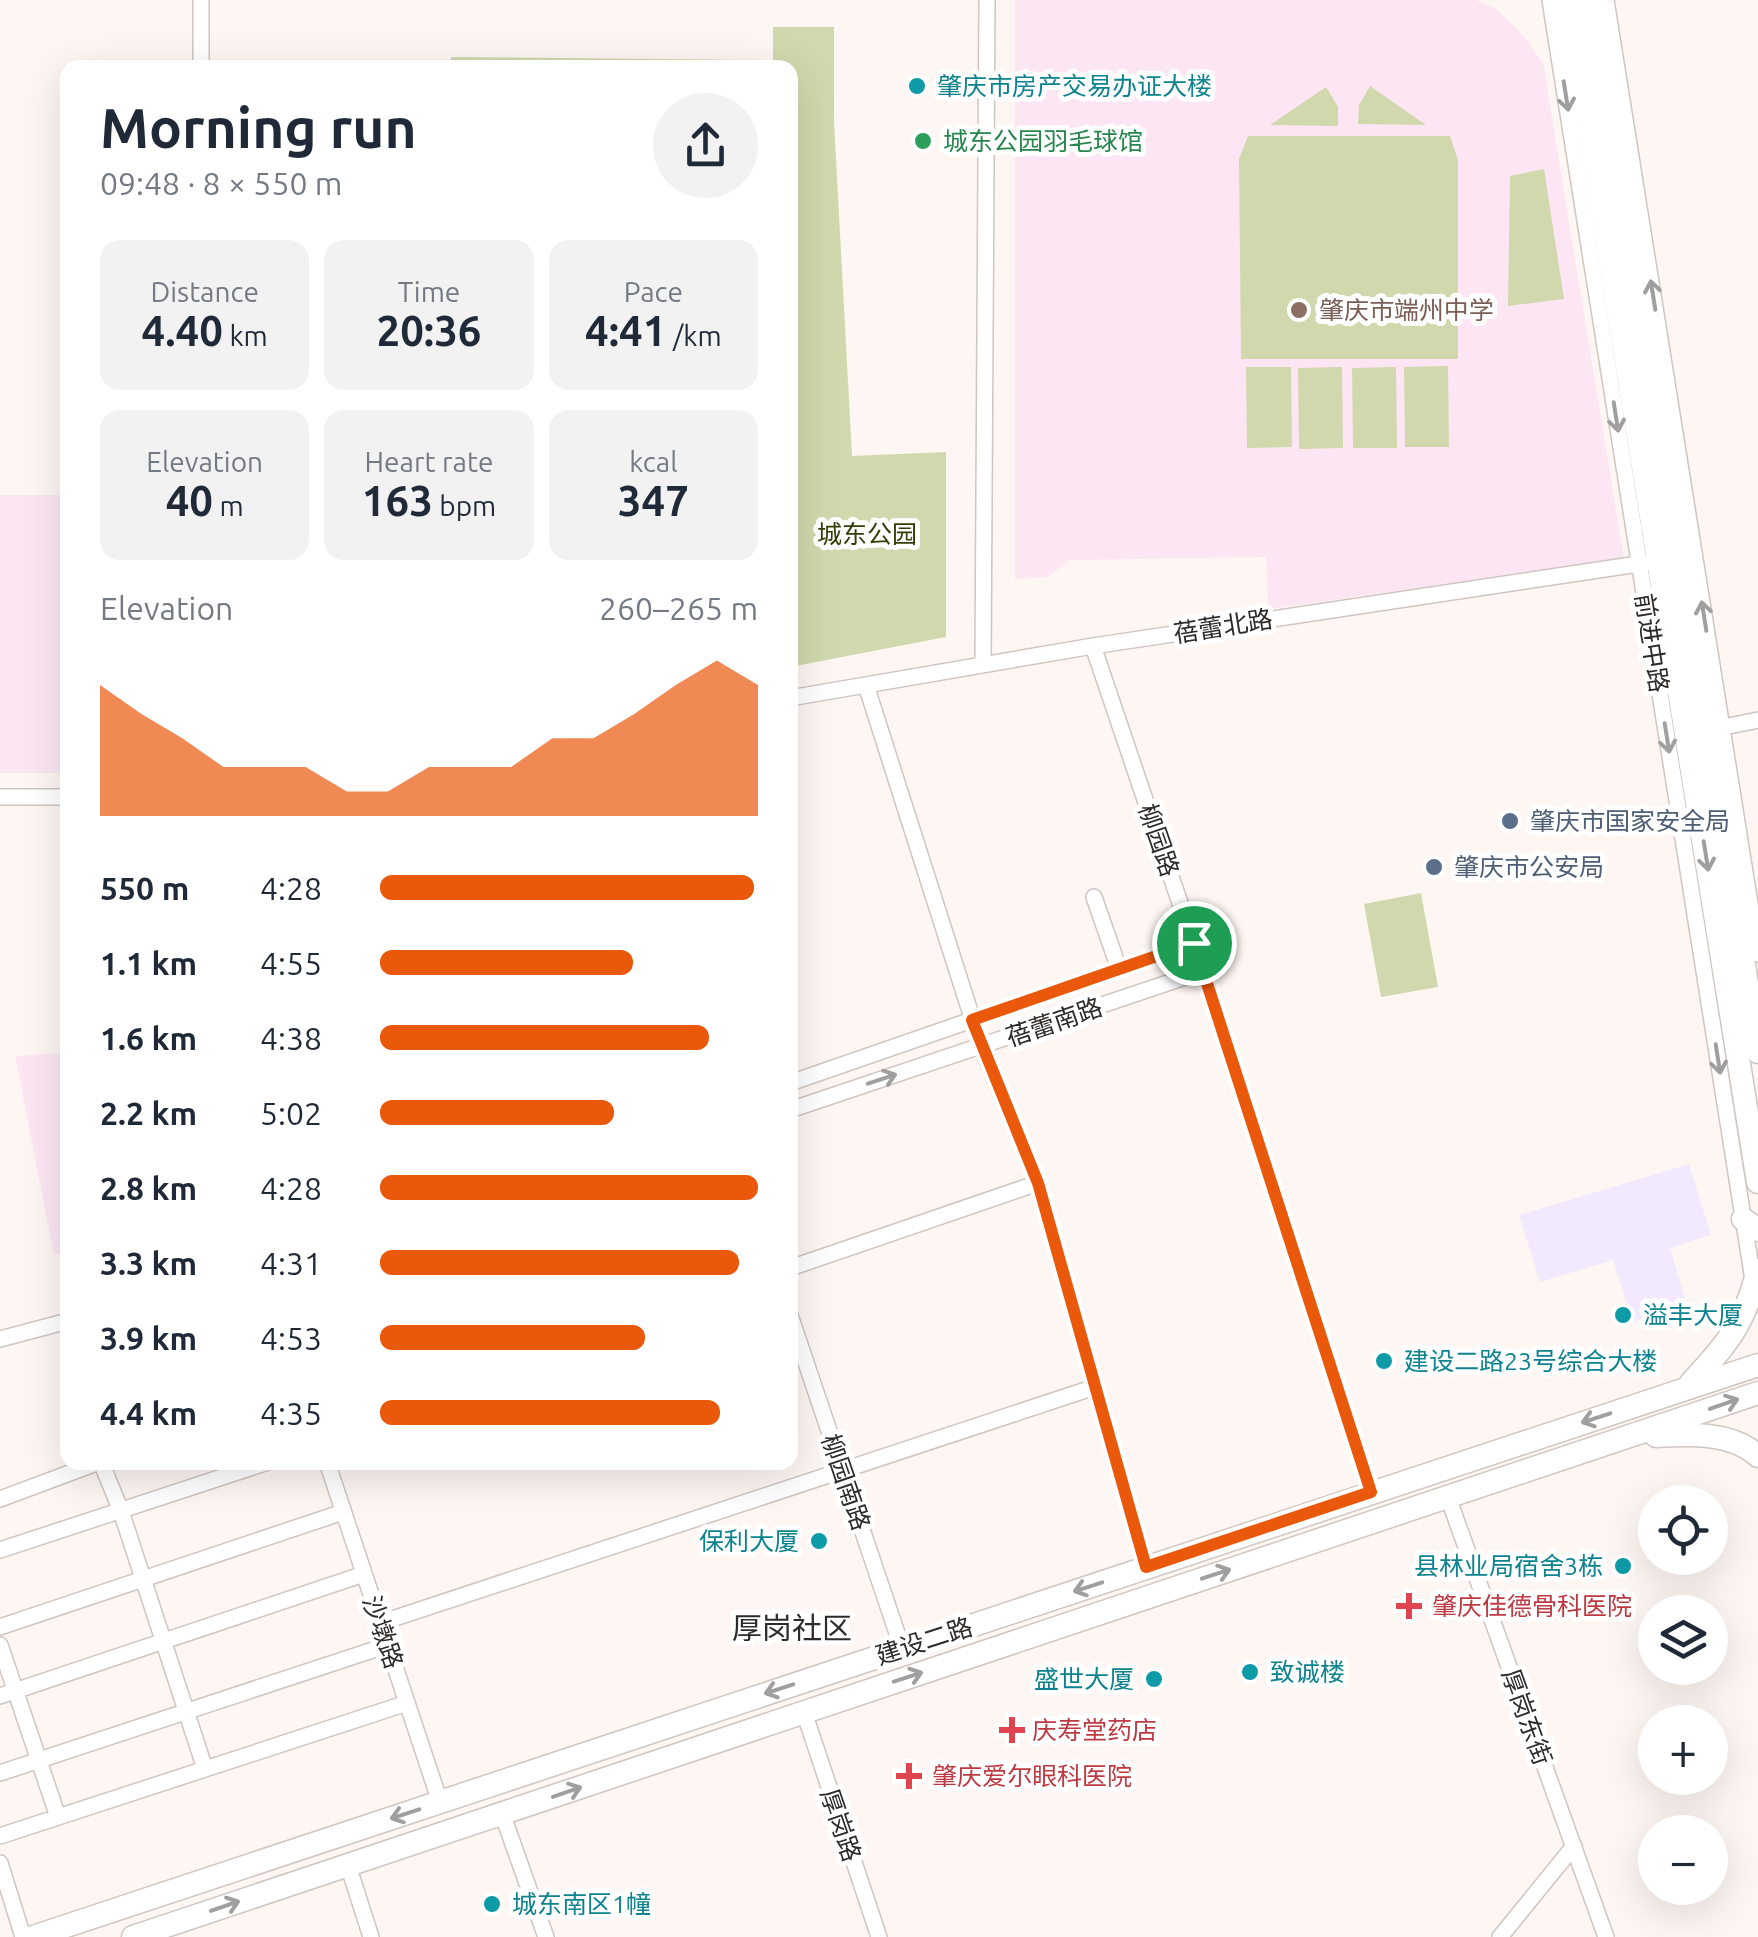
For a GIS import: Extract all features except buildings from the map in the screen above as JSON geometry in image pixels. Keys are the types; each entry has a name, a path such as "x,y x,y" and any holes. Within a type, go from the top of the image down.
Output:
{"main road":[{"path":"1568,0 1649,562 1705,731 1758,1182"},
{"name":"前进中路","path":"1589,0 1758,1052"},
{"path":"1688,1387 1740,1326 1756,1278"},
{"name":"建设二路","path":"33,1937 1758,1365"},
{"name":"建设二路","path":"133,1937 159,1933 348,1865 1758,1392"},
{"path":"1623,1438 1685,1434 1724,1438 1758,1456"}],"street":[{"path":"201,60 202,0"},
{"path":"983,665 987,0"},
{"name":"前进中路","path":"1550,0 1649,562 1756,1278"},
{"name":"前进中路","path":"1606,0 1705,731 1758,954"},
{"name":"蓓蕾北路","path":"798,697 1093,646 1649,562"},
{"name":"柳园路","path":"1093,646 1194,943 1371,1492"},
{"path":"866,685 972,1020 1038,1183 1146,1567"},
{"path":"1705,731 1758,720"},
{"path":"0,796 60,797"},
{"path":"1094,897 1119,969"},
{"name":"蓓蕾南路","path":"798,1080 1194,943"},
{"name":"蓓蕾南路","path":"798,1107 1203,971"},
{"path":"798,1265 1038,1183"},
{"path":"0,1338 60,1323"},
{"name":"柳园南路","path":"798,1339 902,1648"},
{"path":"380,1623 1096,1387"},
{"path":"0,1499 78,1470"},
{"path":"103,1470 121,1511 205,1769"},
{"path":"0,1550 244,1470"},
{"name":"沙墩路","path":"329,1470 440,1802"},
{"name":"厚岗东街","path":"1448,1497 1606,1937"},
{"path":"0,1627 343,1512"},
{"path":"8,1694 364,1574"},
{"path":"0,1645 8,1694 39,1760 58,1817"},
{"path":"0,1773 388,1645"},
{"path":"0,1836 407,1703"},
{"name":"厚岗路","path":"804,1712 879,1937"},
{"path":"502,1814 546,1937"},
{"path":"1500,1937 1574,1846"},
{"path":"0,1863 23,1937"},
{"path":"348,1865 371,1937"}],"shaded area":[{"name":"肇庆市端州中学","path":"1015,0 1476,0 1495,8 1522,34 1543,63 1624,559 1268,609 1266,557 1069,560 1048,577 1015,579"},
{"path":"0,495 60,495 60,773 0,773"},
{"path":"60,1053 60,1253 54,1255 15,1056"},
{"path":"1689,1164 1711,1235 1670,1248 1687,1305 1633,1322 1613,1260 1540,1282 1519,1215"}],"green space":[{"name":"城东公园","path":"773,27 834,27 834,122 852,456 946,452 946,637 798,665 798,60 773,60"},
{"path":"451,57 763,60 451,60"},
{"path":"1370,86 1426,125 1358,124 1359,105"},
{"path":"1326,87 1338,107 1338,126 1270,125"},
{"path":"1248,136 1450,136 1458,160 1458,359 1241,359 1239,159"},
{"path":"1544,169 1564,299 1508,306 1510,176"},
{"path":"1448,366 1449,447 1405,447 1404,367"},
{"path":"1246,367 1291,367 1292,447 1247,448"},
{"path":"1342,367 1343,448 1299,449 1298,368"},
{"path":"1396,367 1397,448 1353,448 1352,368"},
{"path":"1421,893 1438,987 1381,997 1364,904"}],"place":[{"name":"肇庆市房产交易办证大楼","path":"917,86"},
{"name":"城东公园羽毛球馆","path":"923,141"},
{"name":"肇庆市端州中学","path":"1299,310"},
{"name":"肇庆市国家安全局","path":"1510,821"},
{"name":"肇庆市公安局","path":"1434,867"},
{"name":"溢丰大厦","path":"1623,1315"},
{"name":"建设二路23号综合大楼","path":"1384,1361"},
{"name":"保利大厦","path":"819,1541"},
{"name":"县林业局宿舍3栋","path":"1623,1566"},
{"name":"肇庆佳德骨科医院","path":"1409,1606"},
{"name":"致诚楼","path":"1250,1672"},
{"name":"盛世大厦","path":"1154,1679"},
{"name":"庆寿堂药店","path":"1012,1730"},
{"name":"肇庆爱尔眼科医院","path":"909,1776"},
{"name":"城东南区1幢","path":"492,1904"}],"district":[{"name":"厚岗社区","path":"792,1629"}],"route":[{"path":"1194,943 1371,1492 1146,1567 1038,1183 972,1020 1194,943"}]}
